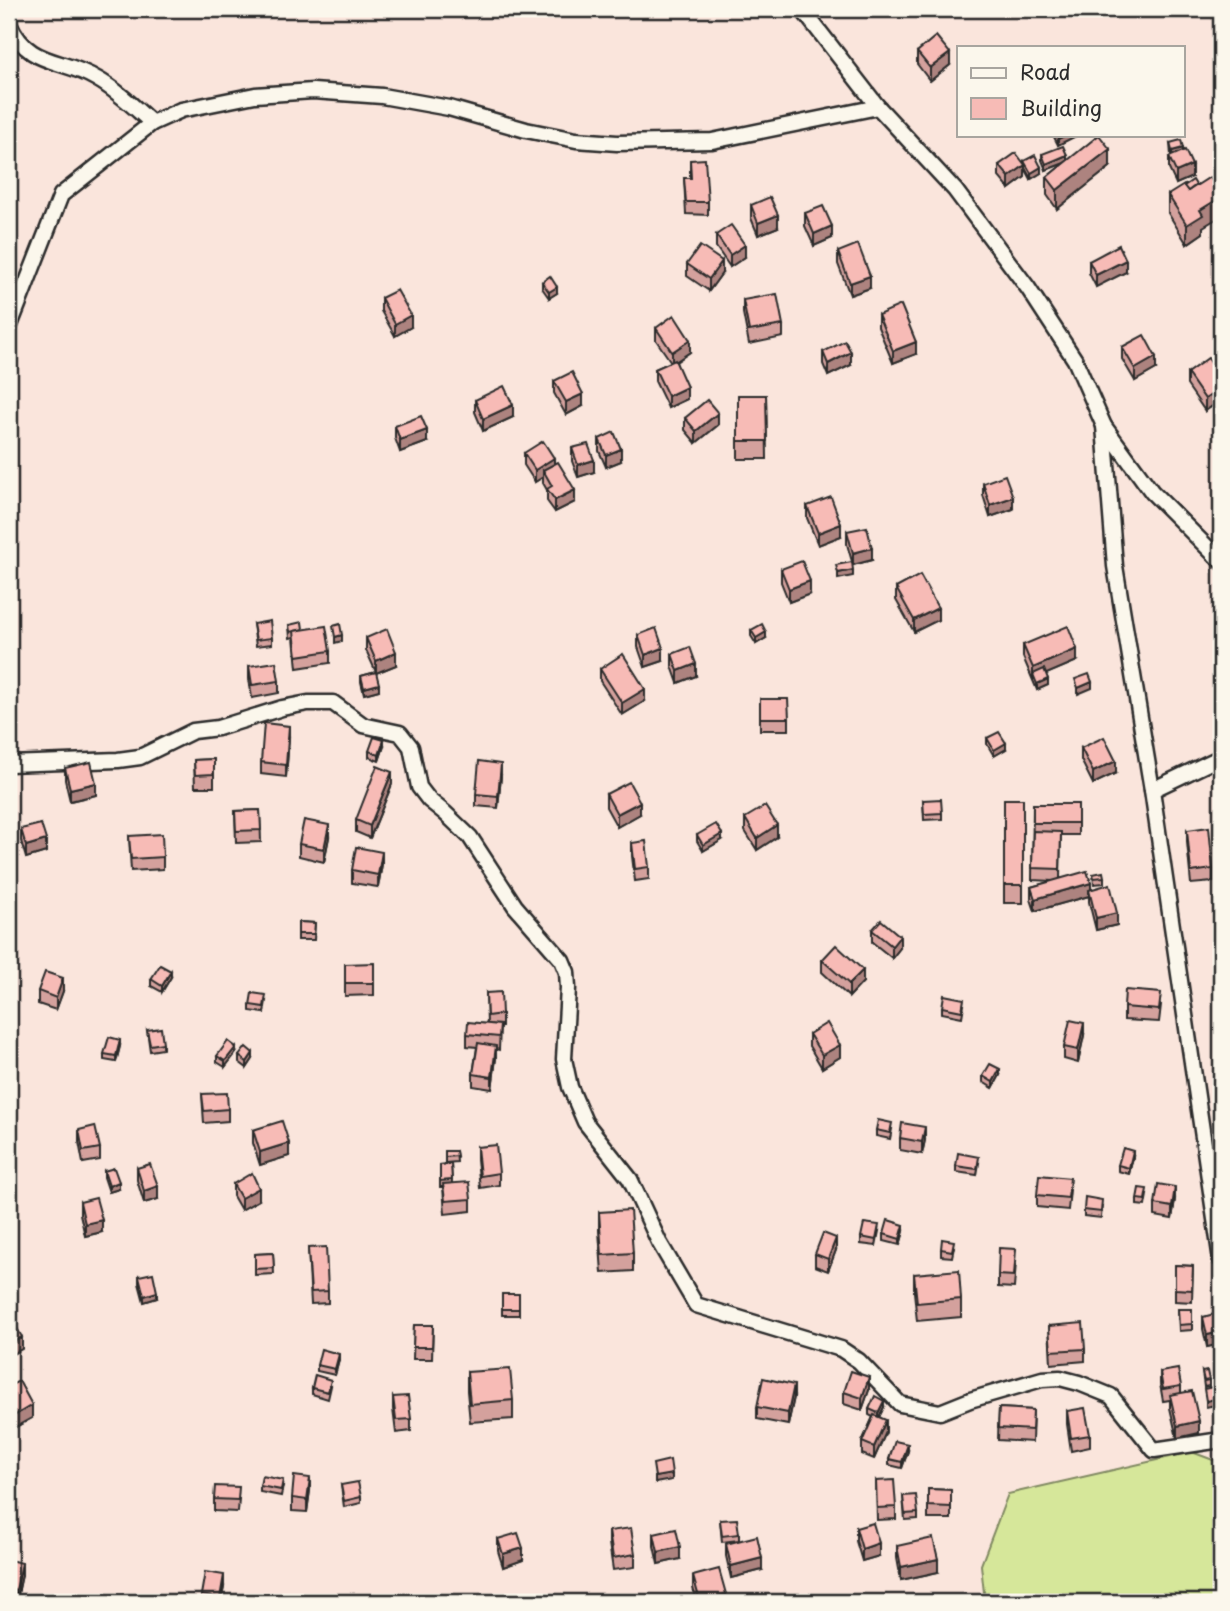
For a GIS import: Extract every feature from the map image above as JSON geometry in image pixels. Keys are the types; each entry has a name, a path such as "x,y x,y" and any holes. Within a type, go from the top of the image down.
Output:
{"street":[{"path":"802,9 878,107 955,190 1028,288 1075,360 1104,426 1152,492 1221,561"},
{"path":"9,23 16,38 36,56 96,78 152,123"},
{"path":"9,328 61,195 152,123 181,110 256,95 313,90 382,96 449,108 526,130 576,140 617,143 712,141 878,107"},
{"path":"1104,426 1115,566 1152,790 1221,1260"},
{"path":"9,764 140,757 192,731 219,728 282,708 308,703 333,703 363,725 400,733 411,747 419,786 429,800 470,837 515,906 562,960 569,988 564,1059 570,1087 585,1122 630,1179 659,1242 696,1305 841,1349 859,1361 900,1404 940,1412 970,1400 1042,1380 1060,1378 1079,1382 1111,1396 1154,1450 1221,1440"},
{"path":"1152,790 1221,757"}],"green space":[{"path":"1192,1452 1221,1463 1221,1602 985,1602 981,1565 1008,1494"}],"building":[{"path":"936,36 950,53 930,68 917,52"},
{"path":"1098,136 1110,149 1057,190 1047,177"},
{"path":"1181,140 1183,148 1172,151 1170,143"},
{"path":"1063,146 1067,155 1046,164 1042,154"},
{"path":"1185,150 1192,165 1176,172 1169,157"},
{"path":"1016,153 1025,165 1009,177 999,165"},
{"path":"1035,155 1041,167 1031,173 1024,161"},
{"path":"705,159 708,202 686,202 684,178 691,178 690,160"},
{"path":"1210,177 1221,197 1200,210 1203,215 1187,225 1168,195 1184,185 1188,191"},
{"path":"1193,180 1196,185 1188,191 1184,186"},
{"path":"770,197 778,215 758,223 751,205"},
{"path":"823,206 832,226 814,234 805,213"},
{"path":"731,225 745,245 730,255 716,235"},
{"path":"858,244 870,276 850,283 838,252"},
{"path":"1119,245 1126,260 1096,275 1089,261"},
{"path":"700,246 722,261 709,279 687,264"},
{"path":"550,276 557,287 549,292 542,282"},
{"path":"397,290 411,315 395,324 381,298"},
{"path":"777,294 783,325 749,331 743,300"},
{"path":"901,305 916,342 893,351 878,315"},
{"path":"674,315 690,340 672,352 656,328"},
{"path":"1144,335 1156,357 1135,369 1122,347"},
{"path":"845,341 851,352 828,364 823,352"},
{"path":"1208,358 1221,378 1221,388 1205,399 1187,373"},
{"path":"675,360 687,387 668,396 655,369"},
{"path":"572,372 583,394 566,402 554,381"},
{"path":"504,386 513,405 483,419 475,400"},
{"path":"738,395 766,395 767,441 738,441"},
{"path":"707,400 718,413 696,431 685,418"},
{"path":"421,416 427,430 400,440 395,426"},
{"path":"614,432 621,449 606,455 599,439"},
{"path":"543,441 554,458 535,470 524,453"},
{"path":"588,444 594,460 578,465 572,448"},
{"path":"558,462 575,490 555,500 547,489 552,486 543,470"},
{"path":"1005,475 1013,497 990,505 983,483"},
{"path":"831,497 841,524 818,533 807,506"},
{"path":"867,527 872,548 853,553 847,531"},
{"path":"802,561 810,581 789,589 781,569"},
{"path":"852,562 853,570 838,573 836,565"},
{"path":"920,575 938,608 914,620 896,588"},
{"path":"270,621 272,638 256,640 253,624"},
{"path":"302,622 303,629 290,632 289,625"},
{"path":"340,624 342,635 335,637 333,626"},
{"path":"762,624 766,632 756,638 751,630"},
{"path":"326,626 330,651 297,656 294,631"},
{"path":"1068,626 1077,649 1033,668 1023,645"},
{"path":"656,628 663,648 645,655 638,635"},
{"path":"387,629 396,652 376,661 366,638"},
{"path":"690,647 696,664 678,671 672,654"},
{"path":"623,654 645,689 622,703 600,669"},
{"path":"276,662 279,681 252,685 249,666"},
{"path":"1044,669 1048,679 1037,684 1033,674"},
{"path":"376,672 379,684 364,688 361,676"},
{"path":"1089,674 1092,682 1078,688 1075,679"},
{"path":"760,699 788,699 789,718 760,718"},
{"path":"264,723 289,726 286,765 261,762"},
{"path":"999,732 1006,743 994,750 987,738"},
{"path":"374,737 384,740 379,755 369,751"},
{"path":"1104,737 1116,761 1093,772 1081,748"},
{"path":"214,759 214,774 195,775 194,760"},
{"path":"479,761 501,764 498,796 476,794"},
{"path":"91,762 96,783 70,789 65,768"},
{"path":"377,766 392,772 370,826 356,820"},
{"path":"629,782 640,802 617,814 606,794"},
{"path":"941,799 942,813 924,814 923,800"},
{"path":"1004,799 1023,799 1023,885 1004,885"},
{"path":"1033,804 1078,804 1078,823 1033,823"},
{"path":"765,806 777,825 757,838 745,818"},
{"path":"260,810 261,830 236,831 235,811"},
{"path":"304,820 329,825 324,849 299,844"},
{"path":"41,824 46,840 26,846 21,829"},
{"path":"716,824 722,834 703,845 697,835"},
{"path":"1209,827 1213,869 1191,872 1187,830"},
{"path":"1033,831 1061,832 1060,869 1032,868"},
{"path":"162,834 163,857 131,859 129,836"},
{"path":"646,841 649,867 635,869 632,843"},
{"path":"356,847 382,852 378,875 352,870"},
{"path":"1087,871 1091,883 1035,899 1031,887"},
{"path":"1103,872 1104,877 1094,878 1093,874"},
{"path":"1110,884 1117,913 1096,918 1089,890"},
{"path":"881,920 900,936 892,946 872,930"},
{"path":"298,922 315,923 314,934 298,934"},
{"path":"836,945 863,970 849,984 822,960"},
{"path":"374,963 374,983 345,983 345,964"},
{"path":"160,965 171,971 162,986 151,979"},
{"path":"45,972 63,978 56,998 38,991"},
{"path":"1125,990 1161,993 1159,1010 1124,1007"},
{"path":"501,992 502,1014 487,1016 486,993"},
{"path":"252,993 266,995 264,1007 250,1005"},
{"path":"944,995 964,999 962,1011 942,1007"},
{"path":"1070,1020 1084,1023 1078,1050 1064,1047"},
{"path":"468,1022 500,1025 499,1037 467,1034"},
{"path":"827,1023 840,1045 822,1055 809,1034"},
{"path":"161,1028 163,1043 150,1045 147,1030"},
{"path":"109,1037 120,1040 116,1056 104,1054"},
{"path":"228,1041 236,1047 225,1061 217,1056"},
{"path":"478,1043 496,1046 492,1077 473,1074"},
{"path":"246,1047 253,1053 247,1062 239,1056"},
{"path":"990,1064 1000,1069 993,1082 983,1076"},
{"path":"227,1093 228,1109 204,1111 202,1094"},
{"path":"878,1120 892,1123 890,1133 876,1130"},
{"path":"282,1121 289,1143 260,1152 253,1130"},
{"path":"902,1123 925,1127 922,1142 900,1138"},
{"path":"95,1126 100,1148 83,1151 79,1130"},
{"path":"496,1145 499,1173 480,1176 477,1147"},
{"path":"1123,1148 1133,1151 1129,1168 1118,1165"},
{"path":"445,1151 456,1151 457,1156 445,1157"},
{"path":"958,1153 979,1157 977,1169 956,1166"},
{"path":"150,1164 158,1186 144,1191 137,1168"},
{"path":"451,1164 452,1180 440,1181 440,1165"},
{"path":"114,1168 119,1182 109,1186 104,1171"},
{"path":"252,1173 259,1188 241,1198 233,1184"},
{"path":"1039,1175 1070,1178 1068,1198 1037,1195"},
{"path":"469,1182 471,1199 445,1201 443,1184"},
{"path":"1158,1184 1175,1187 1172,1207 1155,1204"},
{"path":"1139,1188 1147,1189 1145,1200 1137,1199"},
{"path":"1085,1197 1102,1200 1101,1212 1084,1210"},
{"path":"96,1198 102,1220 85,1224 80,1202"},
{"path":"630,1210 633,1253 602,1255 599,1212"},
{"path":"888,1220 904,1225 900,1239 884,1234"},
{"path":"864,1223 879,1225 876,1240 861,1237"},
{"path":"823,1233 836,1238 828,1259 815,1254"},
{"path":"942,1239 954,1241 952,1251 941,1249"},
{"path":"326,1247 328,1291 311,1292 308,1248"},
{"path":"999,1248 1016,1249 1014,1276 998,1275"},
{"path":"273,1253 274,1268 255,1269 255,1254"},
{"path":"1175,1265 1193,1266 1192,1290 1175,1289"},
{"path":"959,1270 961,1299 917,1303 914,1274"},
{"path":"153,1273 157,1292 144,1296 139,1276"},
{"path":"502,1294 519,1294 519,1309 502,1309"},
{"path":"1178,1309 1192,1309 1192,1324 1179,1325"},
{"path":"1218,1313 1221,1332 1207,1335 1203,1317"},
{"path":"14,1323 22,1337 9,1344 9,1326"},
{"path":"1083,1323 1085,1349 1051,1351 1049,1326"},
{"path":"414,1325 433,1325 432,1347 413,1347"},
{"path":"321,1349 339,1354 335,1369 317,1365"},
{"path":"510,1369 513,1400 470,1404 467,1372"},
{"path":"1178,1369 1181,1386 1163,1389 1160,1372"},
{"path":"851,1371 869,1377 862,1398 844,1392"},
{"path":"1207,1371 1209,1380 1204,1381 1202,1372"},
{"path":"315,1375 331,1380 328,1392 312,1388"},
{"path":"763,1378 794,1385 788,1413 757,1407"},
{"path":"19,1381 32,1405 12,1417 9,1410 9,1386"},
{"path":"1217,1386 1220,1398 1206,1401 1204,1389"},
{"path":"1192,1391 1199,1421 1177,1426 1170,1395"},
{"path":"408,1396 411,1419 396,1420 393,1397"},
{"path":"875,1396 884,1401 878,1413 869,1409"},
{"path":"999,1408 1033,1410 1032,1430 998,1428"},
{"path":"1085,1408 1090,1435 1071,1438 1067,1411"},
{"path":"874,1415 886,1420 874,1447 862,1442"},
{"path":"895,1441 908,1444 902,1462 889,1459"},
{"path":"670,1460 672,1474 655,1477 653,1464"},
{"path":"262,1476 283,1480 281,1490 260,1486"},
{"path":"294,1476 310,1478 307,1500 292,1498"},
{"path":"894,1480 896,1507 877,1508 876,1481"},
{"path":"358,1482 361,1497 344,1501 341,1485"},
{"path":"215,1486 239,1487 238,1500 214,1499"},
{"path":"928,1489 951,1490 951,1507 928,1506"},
{"path":"916,1495 918,1513 905,1514 903,1496"},
{"path":"737,1519 739,1534 722,1536 720,1520"},
{"path":"873,1523 879,1543 862,1549 856,1528"},
{"path":"631,1528 635,1554 613,1558 609,1531"},
{"path":"676,1529 680,1547 658,1552 654,1534"},
{"path":"518,1533 523,1548 503,1554 498,1539"},
{"path":"757,1536 762,1558 731,1566 726,1544"},
{"path":"933,1538 938,1559 901,1567 897,1546"},
{"path":"9,1560 22,1563 16,1590 9,1588"},
{"path":"719,1569 726,1594 700,1601 693,1576"},
{"path":"205,1572 224,1575 220,1598 201,1595"}]}
